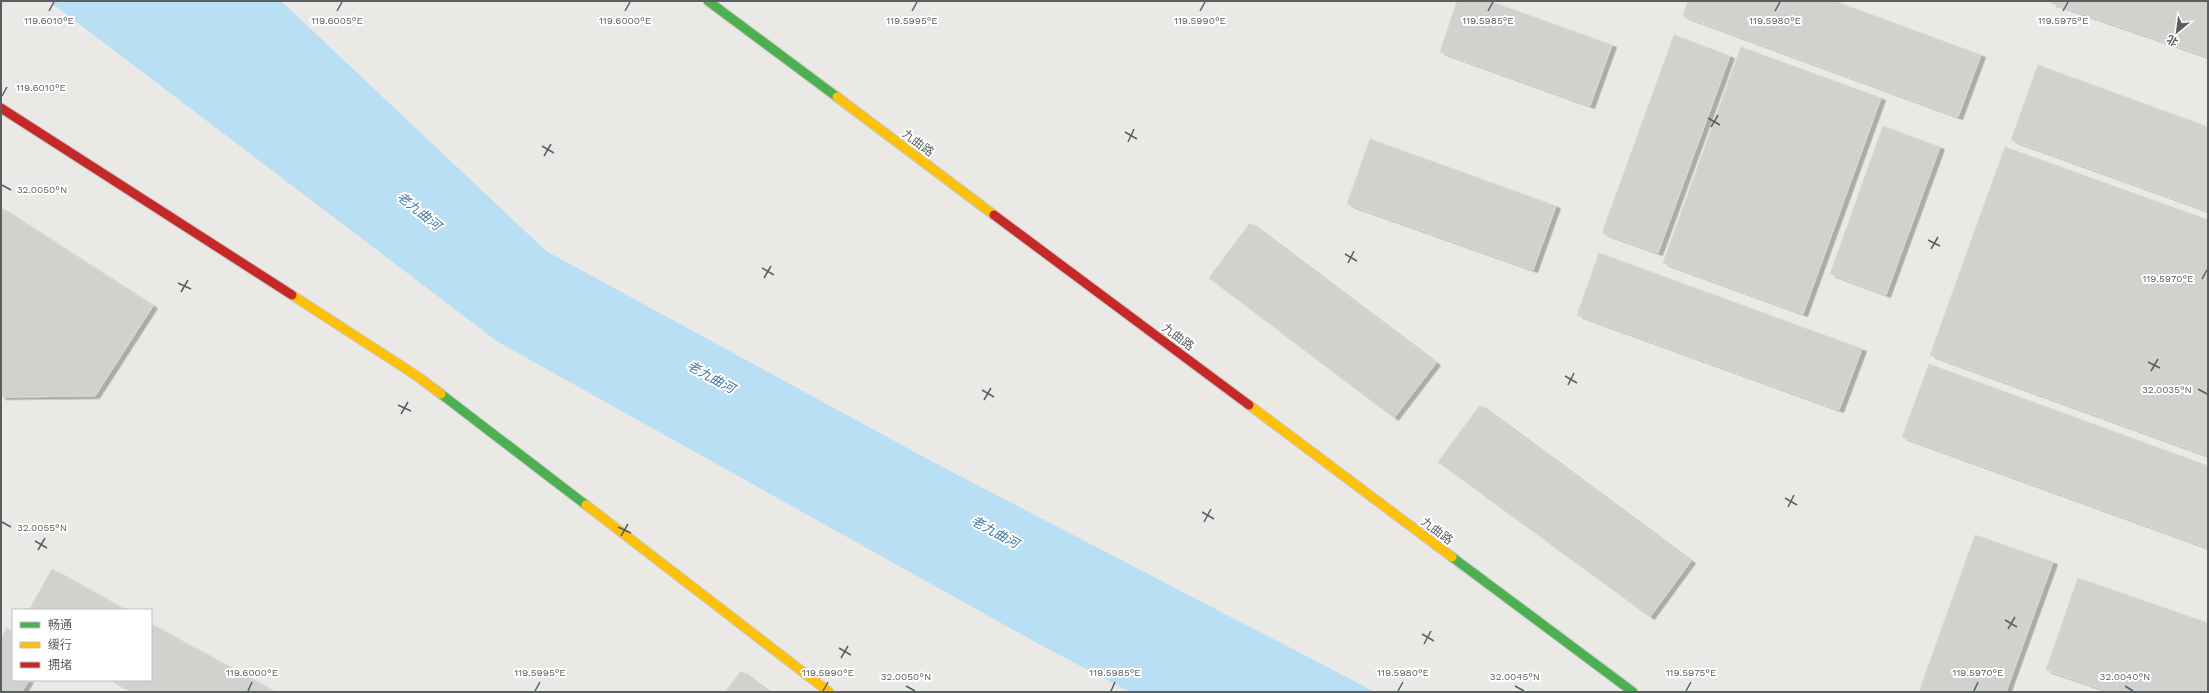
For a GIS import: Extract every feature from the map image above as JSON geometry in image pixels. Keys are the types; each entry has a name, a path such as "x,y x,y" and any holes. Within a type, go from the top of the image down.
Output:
{"street":[{"name":"九曲路","path":"708,1 1633,692"},
{"path":"1,108 417,376 829,692"}],"water":[{"name":"老九曲河","path":"49,1 281,1 546,251 933,462 1375,692 1130,692 1037,643 498,342"}],"building":[{"path":"1457,1 1489,1 1612,45 1590,106 1440,52"},
{"path":"1688,1 1834,1 1981,55 1958,117 1683,16"},
{"path":"2052,1 2208,1 2208,57 2051,3"},
{"path":"1674,35 1730,56 1658,253 1602,233"},
{"path":"1741,47 1881,98 1803,314 1663,263"},
{"path":"2038,65 2208,127 2208,211 2011,140"},
{"path":"1883,126 1940,147 1886,295 1830,274"},
{"path":"1370,139 1556,206 1533,270 1347,204"},
{"path":"2005,147 2208,220 2208,456 1930,355"},
{"path":"1,208 153,306 95,396 1,397"},
{"path":"1250,223 1436,363 1394,418 1209,278"},
{"path":"1599,253 1862,349 1839,410 1577,315"},
{"path":"1929,364 2208,466 2208,548 1902,437"},
{"path":"1480,405 1691,561 1650,617 1438,462"},
{"path":"1975,535 2053,562 2006,692 1919,692"},
{"path":"52,569 124,609 30,609"},
{"path":"2078,578 2208,623 2208,692 2110,692 2046,670"},
{"path":"152,625 275,692 132,692 112,681 152,681"},
{"path":"7,628 12,630 12,681 28,681 22,692 1,692 1,638"},
{"path":"741,671 769,692 725,692"}],"traffic: fast":[{"path":"708,1 837,97"},
{"path":"441,394 586,505"},
{"path":"1452,557 1633,692"}],"traffic: slow":[{"path":"837,97 994,215"},
{"path":"292,295 417,376 441,394"},
{"path":"1249,405 1452,557"},
{"path":"586,505 829,692"}],"traffic: jam":[{"path":"1,108 292,295"},
{"path":"994,215 1249,405"}]}
